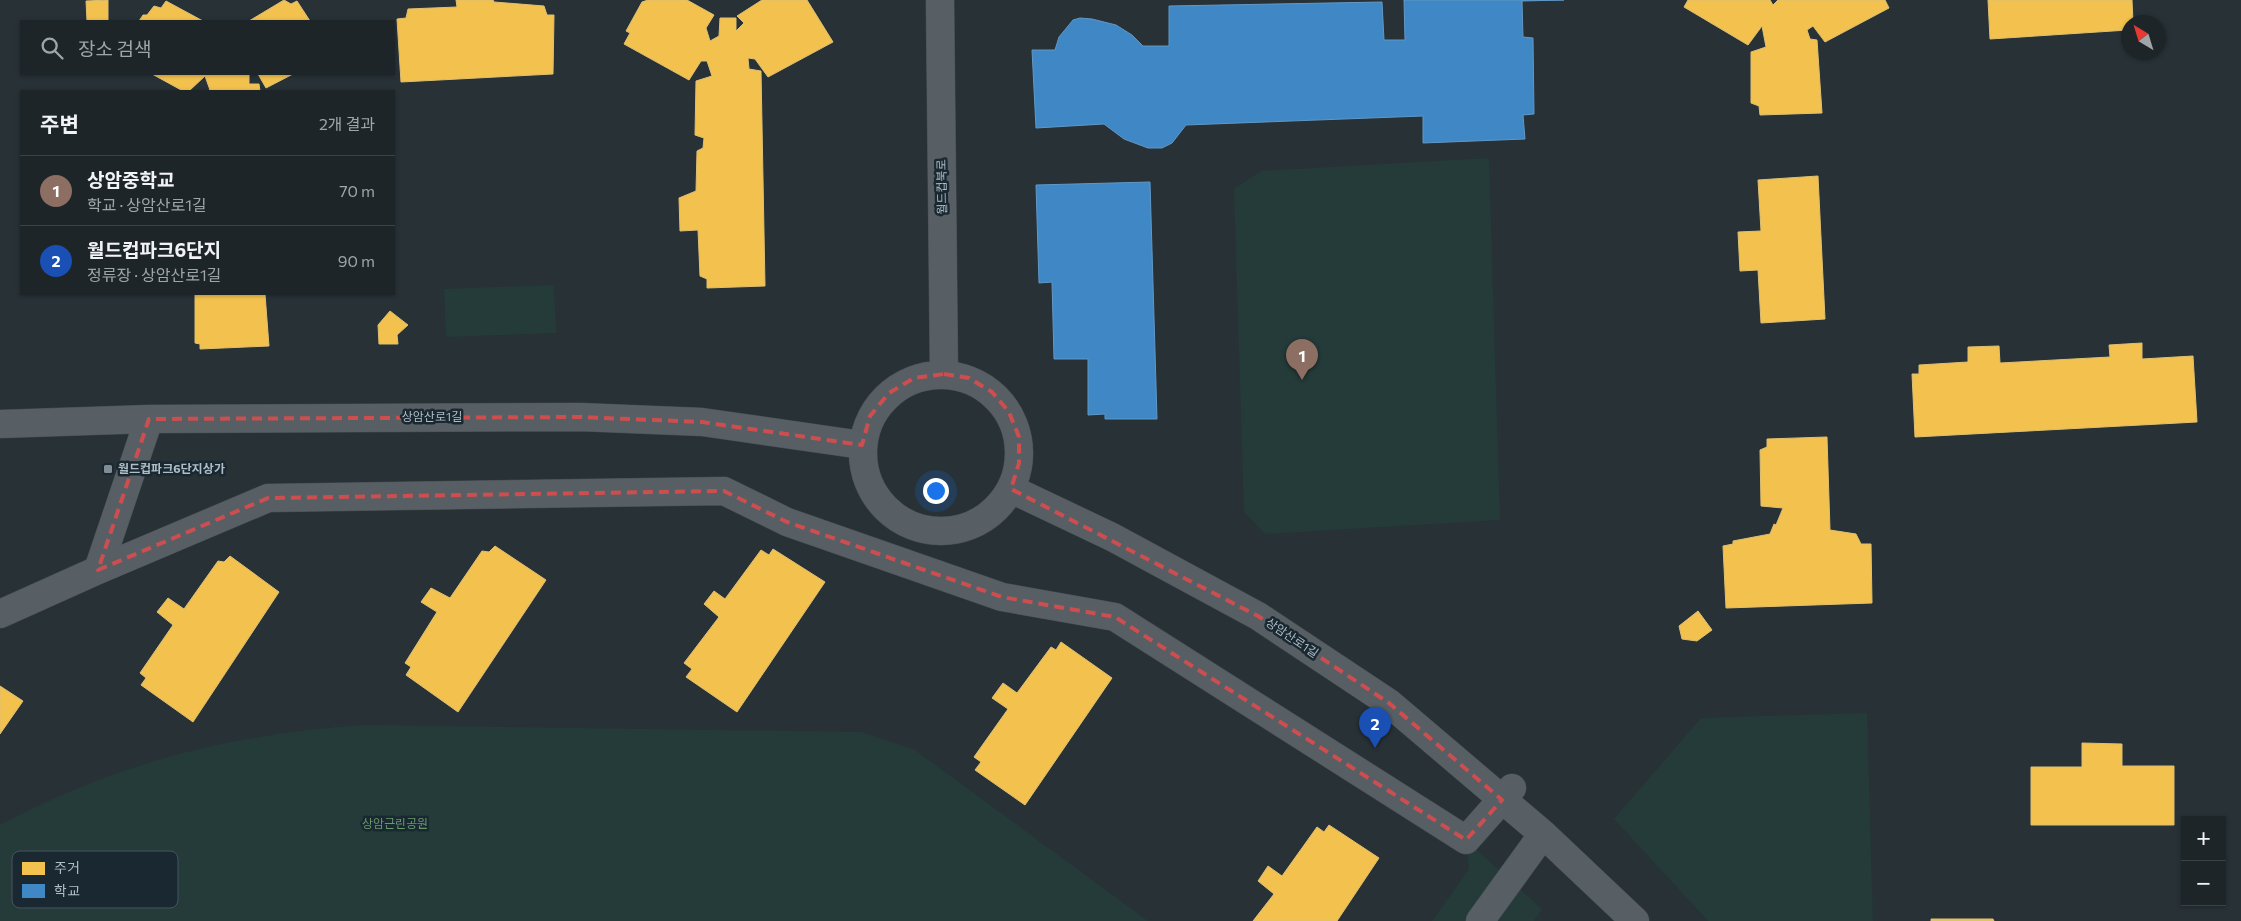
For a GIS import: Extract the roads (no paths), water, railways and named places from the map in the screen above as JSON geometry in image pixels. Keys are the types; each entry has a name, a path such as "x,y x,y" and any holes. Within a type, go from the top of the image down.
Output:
{"street":[{"name":"월드컵북로","path":"940,0 944,374"},
{"path":"944,374 969,378 992,392 1009,412 1019,437 1019,463 1011,489 995,510 972,525 945,531 918,528 894,516 875,497 864,472 862,445 870,416 889,393 914,378 944,374"},
{"name":"상암산로1길","path":"0,424 149,419 580,417 702,422 862,445"},
{"path":"98,570 149,419"},
{"name":"상암산로1길","path":"1011,489 1112,537 1258,616 1389,703 1507,794 1543,834 1635,921"},
{"path":"0,614 268,498 724,491 787,522 1002,597 1115,617 1466,840 1507,794"},
{"path":"1480,921 1543,834"}],"place":[{"name":"상암중학교","path":"1302,380"},
{"name":"월드컵파크6단지상가","path":"108,469"},
{"name":"월드컵파크6단지","path":"1375,748"}],"park label":[{"name":"상암근린공원","path":"395,824"}]}
